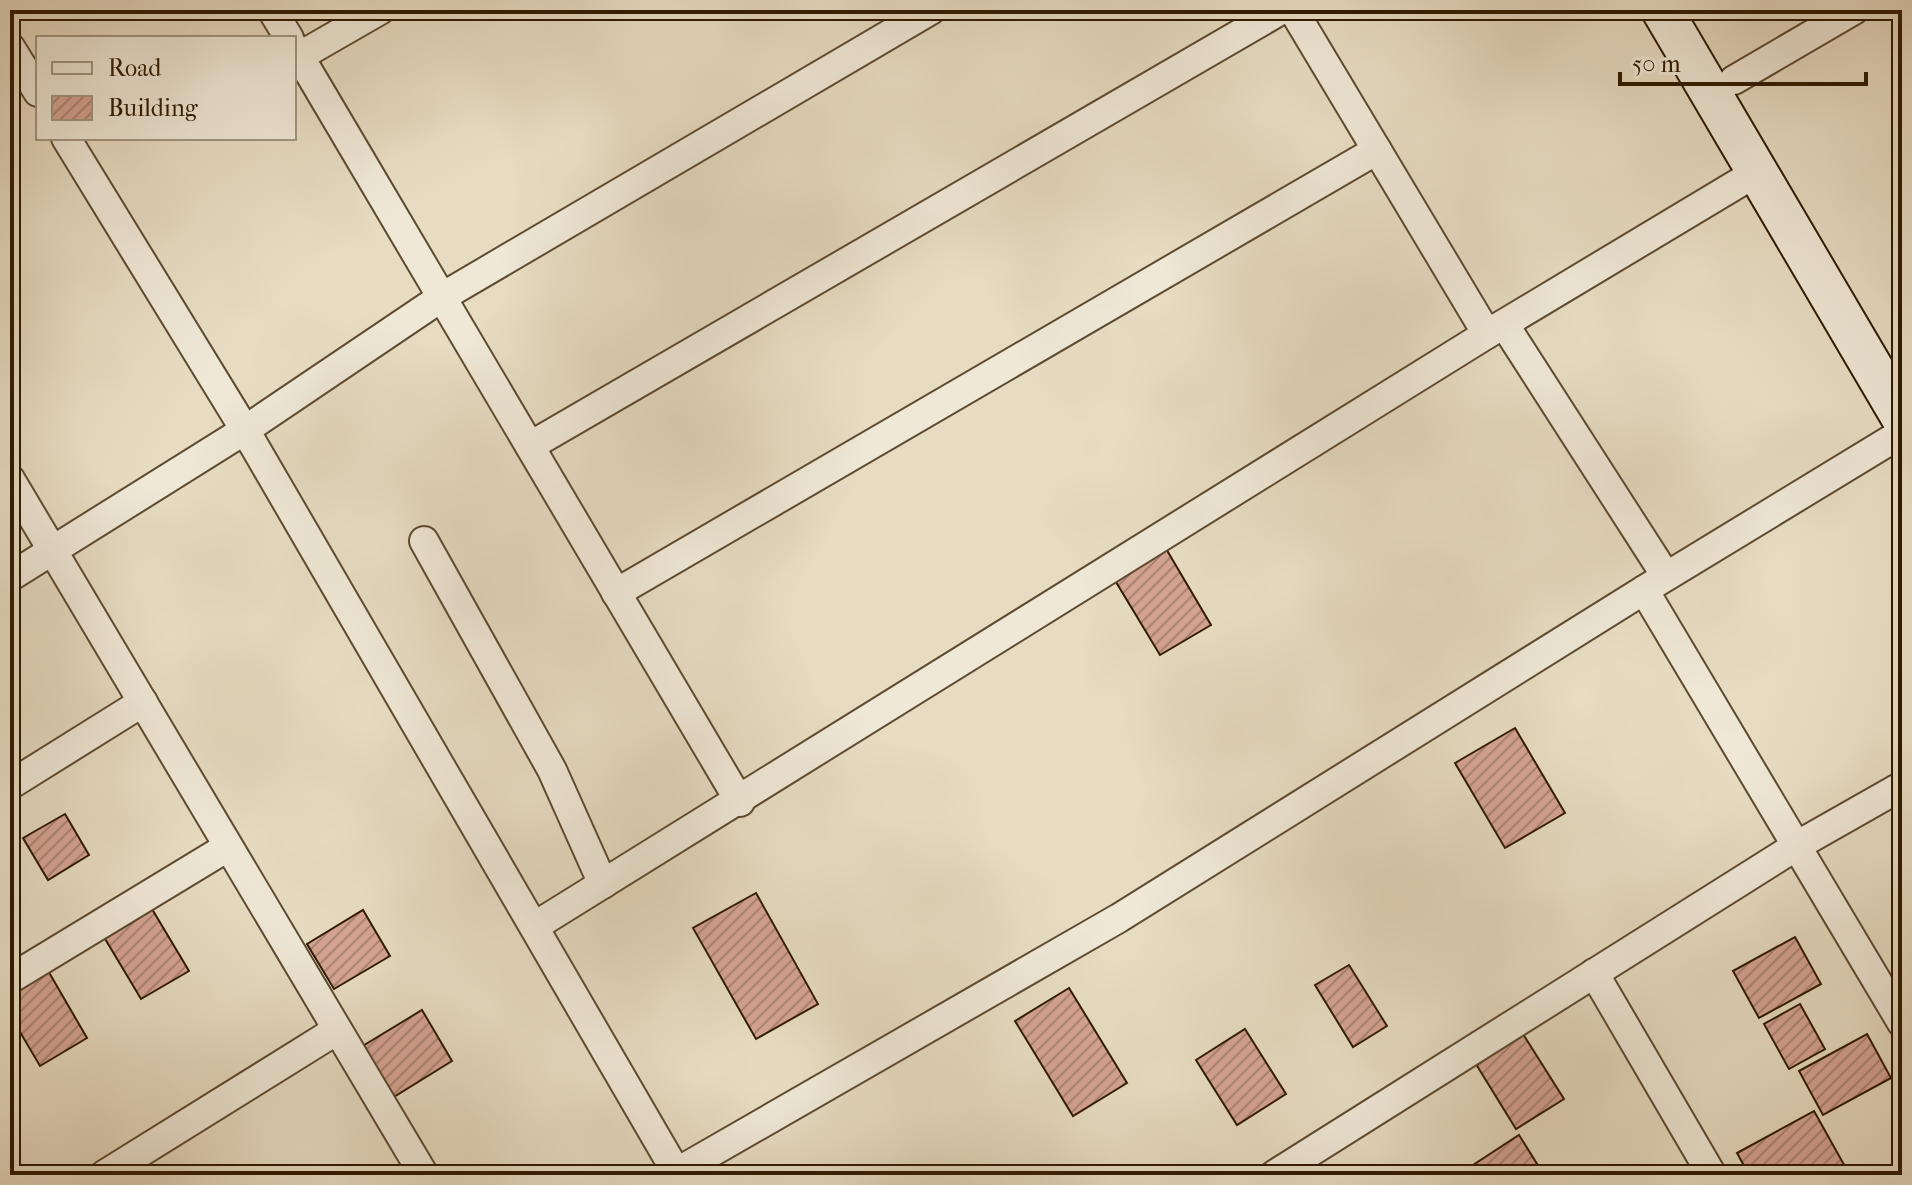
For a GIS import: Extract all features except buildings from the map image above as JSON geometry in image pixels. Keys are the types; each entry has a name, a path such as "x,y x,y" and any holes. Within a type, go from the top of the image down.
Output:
{"street":[{"path":"272,10 287,36"},
{"path":"296,46 380,10"},
{"path":"10,577 245,430 442,297 931,10"},
{"path":"530,446 1281,10"},
{"path":"1293,10 1377,150 1495,329 1655,583 1798,845 1902,1023"},
{"path":"1662,10 1902,418"},
{"path":"1693,10 1902,364"},
{"path":"1734,80 1854,10"},
{"path":"10,47 36,89"},
{"path":"296,50 740,802"},
{"path":"67,140 245,430 676,1174 1119,918 1655,583 1902,433"},
{"path":"616,593 1377,150"},
{"path":"535,926 740,802 1495,329 1757,172"},
{"path":"10,479 54,549 226,848 424,1175"},
{"path":"424,541 552,770 603,884"},
{"path":"10,785 143,702"},
{"path":"1274,1175 1798,845 1902,786"},
{"path":"10,979 226,848"},
{"path":"1594,973 1709,1174"},
{"path":"104,1175 337,1030"}]}
